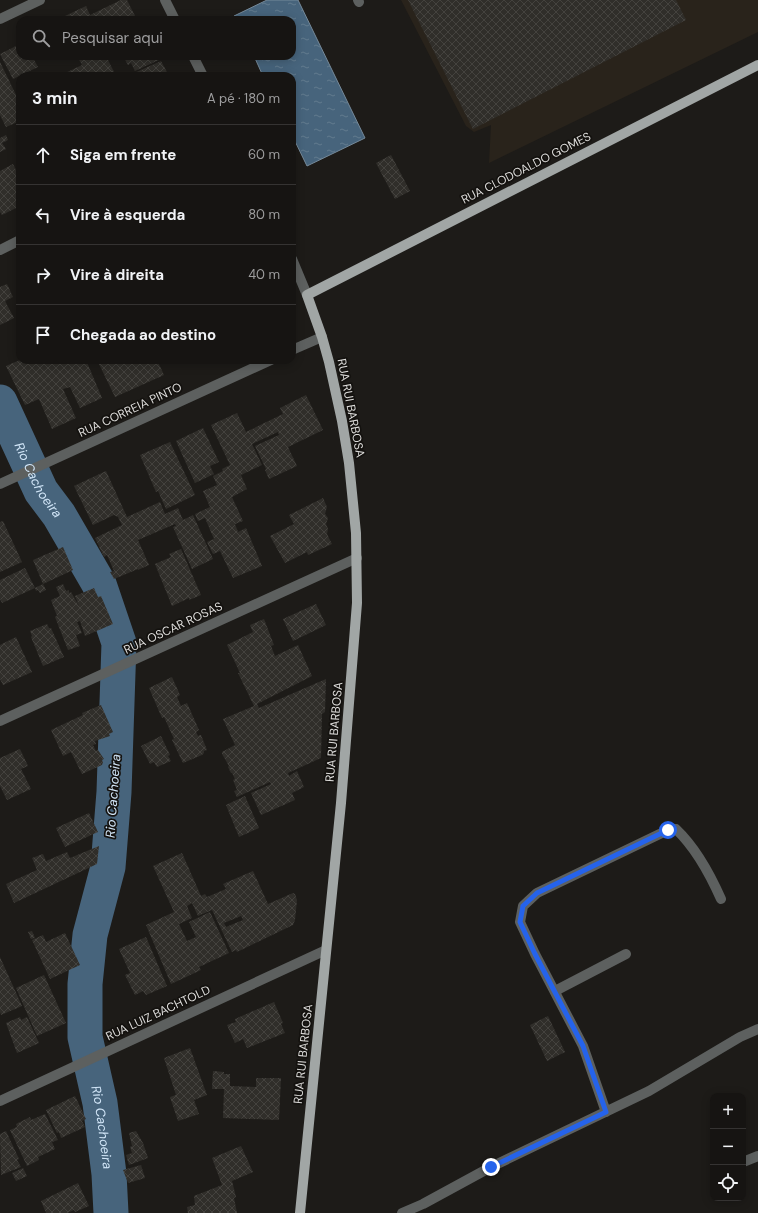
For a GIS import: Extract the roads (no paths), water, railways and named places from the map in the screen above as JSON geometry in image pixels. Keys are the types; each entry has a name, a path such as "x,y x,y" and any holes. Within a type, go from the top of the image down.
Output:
{"main road":[{"name":"RUA CLODOALDO GOMES","path":"307,295 758,65"},
{"name":"RUA RUI BARBOSA","path":"300,1213 341,803 357,603 356,533 353,497 342,421 335,383 322,337 307,295"}],"street":[{"path":"0,18 40,0"},
{"path":"165,0 173,16"},
{"path":"195,60 201,72"},
{"path":"0,250 16,242"},
{"name":"RUA RUI BARBOSA","path":"296,269 307,295"},
{"path":"296,348 322,337"},
{"name":"RUA CORREIA PINTO","path":"3,483 262,364"},
{"name":"RUA OSCAR ROSAS","path":"0,721 357,558"},
{"path":"606,1112 583,1046 520,922 523,906 537,893 668,830 676,830 687,839 713,880 721,899"},
{"name":"RUA LUIZ BACHTOLD","path":"0,1101 326,950"},
{"path":"555,991 626,954"},
{"path":"402,1213 423,1204 491,1167 649,1091 740,1036 758,1021"},
{"path":"740,1036 758,1029"},
{"path":"746,1161 758,1156"}],"water":[{"path":"267,0 298,0 365,138 307,166 296,143 296,72 261,72 256,60 296,60 296,16 234,16"}],"waterway":[{"name":"Rio Cachoeira","path":"0,402 41,491 59,515 99,584 119,643 114,792 108,867 90,935 85,984 85,1037 100,1103 109,1174 111,1213"}]}
